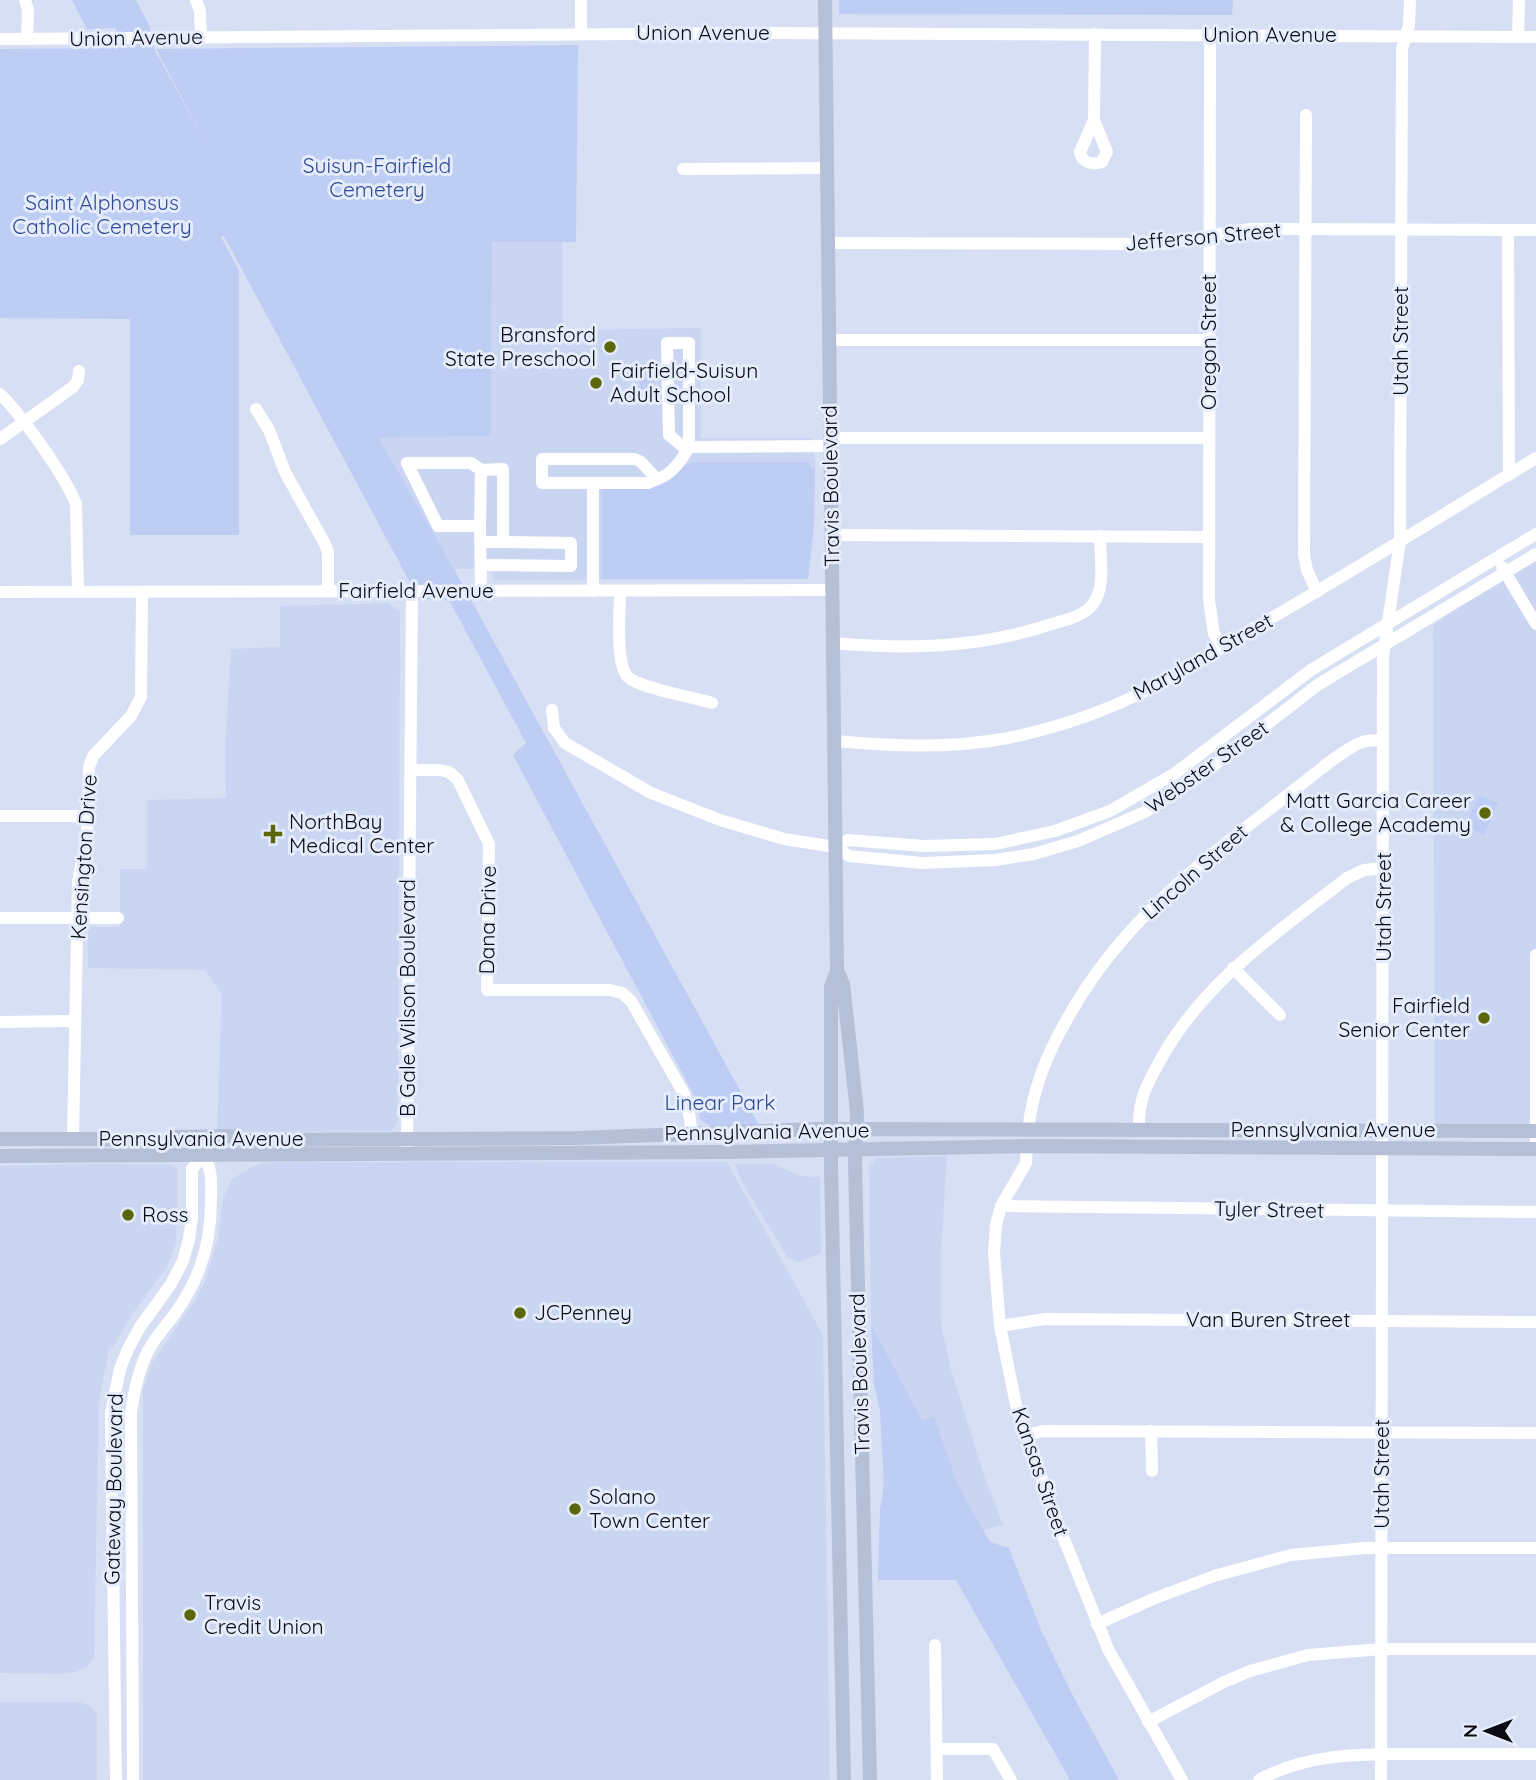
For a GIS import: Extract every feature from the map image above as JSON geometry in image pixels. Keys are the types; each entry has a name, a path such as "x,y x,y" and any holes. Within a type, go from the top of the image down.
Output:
{"main road":[{"name":"Travis Boulevard","path":"825,0 837,971 831,987 831,1150 844,1780"},
{"name":"Travis Boulevard","path":"837,971 843,984 856,1112 870,1780"},
{"name":"Pennsylvania Avenue","path":"0,1139 167,1142 174,1137 235,1136 240,1140 577,1138 831,1129 1536,1131"},
{"path":"3,1156 19,1148 61,1147 74,1139 86,1155"},
{"path":"167,1142 174,1145 193,1145 204,1155 214,1146 235,1145 240,1140"},
{"name":"Pennsylvania Avenue","path":"3,1156 1027,1146 1536,1149"}],"street":[{"path":"25,0 28,10 27,39"},
{"path":"196,0 200,11 201,36"},
{"path":"580,33 581,0"},
{"path":"1406,36 1409,0"},
{"path":"1518,37 1519,0"},
{"name":"Union Avenue","path":"0,39 580,33 1536,37"},
{"path":"1094,120 1095,34"},
{"name":"Oregon Street","path":"1210,35 1208,537 1210,622 1223,647"},
{"name":"Utah Street","path":"1381,1780 1383,740 1385,646 1400,541 1402,49 1406,36"},
{"path":"1306,114 1304,555 1307,570 1317,592"},
{"path":"683,169 827,168"},
{"name":"Jefferson Street","path":"827,243 1160,244 1248,229 1536,230"},
{"path":"1508,230 1509,475"},
{"path":"829,340 1209,340"},
{"path":"657,479 641,462 635,460 542,459 542,483 648,483 667,475 683,458 689,446 689,343 667,343 669,435 682,446 689,446 830,442 1209,438"},
{"path":"0,439 73,387 78,380 79,371"},
{"path":"0,394 71,491 76,504 78,592"},
{"path":"256,409 270,430 285,472 325,544 328,591"},
{"name":"Maryland Street","path":"834,741 885,746 936,746 1008,738 1116,705 1154,687 1317,592 1536,458"},
{"path":"480,526 438,526 407,463 471,463 481,470 503,469 503,542"},
{"path":"481,470 481,591"},
{"path":"593,483 593,591"},
{"name":"Webster Street","path":"835,847 848,840 924,846 995,844 1055,831 1099,816 1138,797 1174,774 1311,670 1536,534"},
{"path":"831,535 1208,537"},
{"path":"833,643 886,647 958,645 1031,632 1080,615 1091,607 1098,596 1100,536"},
{"path":"481,542 571,543 571,566 481,565"},
{"name":"Webster Street","path":"835,847 851,856 922,863 956,863 1034,854 1077,841 1145,812 1180,790 1319,684 1536,554"},
{"path":"1497,558 1536,624"},
{"name":"Fairfield Avenue","path":"0,593 832,590"},
{"name":"B Gale Wilson Boulevard","path":"406,1153 412,591"},
{"path":"620,591 620,650 622,666 628,677 641,684 712,703"},
{"name":"Kensington Drive","path":"74,1139 78,881 87,837 87,779 93,756 122,728 141,697 142,592"},
{"path":"552,710 554,728 565,743 651,793 733,824 784,839 835,847"},
{"name":"Lincoln Street","path":"1028,1130 1034,1088 1046,1057 1079,998 1146,912 1201,862 1313,776 1357,745 1370,740 1383,740"},
{"name":"Dana Drive","path":"411,771 440,770 449,772 458,780 489,844 487,990 610,990 622,993 631,1001 683,1092 692,1133"},
{"path":"0,816 87,816"},
{"path":"1139,1129 1142,1095 1166,1049 1216,984 1356,873 1384,869"},
{"path":"0,918 118,918"},
{"path":"1536,955 1536,1149"},
{"path":"1233,968 1280,1015"},
{"path":"0,1022 74,1021"},
{"name":"Kansas Street","path":"1027,1146 1026,1163 1001,1206 996,1225 995,1253 1000,1325 1010,1379 1026,1435 1097,1624 1108,1649 1182,1780"},
{"name":"Gateway Boulevard","path":"116,1780 111,1413 120,1368 128,1349 139,1327 171,1284 183,1261 192,1218 192,1169 204,1155 211,1169 211,1219 205,1253 188,1295 149,1350 139,1373 131,1413 132,1780"},
{"name":"Tyler Street","path":"1001,1206 1536,1212"},
{"name":"Van Buren Street","path":"1000,1325 1045,1319 1536,1322"},
{"path":"1026,1435 1044,1431 1536,1433"},
{"path":"1151,1431 1152,1471"},
{"path":"1097,1624 1153,1599 1248,1565 1291,1555 1382,1548 1536,1548"},
{"path":"935,1645 937,1780"},
{"path":"1148,1722 1224,1682 1280,1661 1332,1652 1382,1649 1536,1649"},
{"path":"937,1749 993,1749 1011,1780"},
{"path":"1259,1780 1291,1766 1319,1758 1380,1754 1536,1754"}],"shaded area":[{"name":"Fairfield-Suisun Adult School","path":"492,242 562,242 563,330 701,328 701,438 811,438 815,461 814,524 808,579 493,580 492,569 454,569 379,438 491,436"},
{"path":"1536,548 1536,1127 1435,1126 1433,626 1505,567"},
{"name":"NorthBay Medical Center","path":"388,603 400,612 398,1122 391,1131 217,1132 222,994 205,970 88,968 88,927 120,927 120,869 147,869 147,800 226,798 225,749 231,649 280,647 280,606"},
{"path":"947,1156 941,1251 941,1324 950,1366 984,1476 1003,1525 983,1530 958,1485 934,1416 922,1421 871,1324 869,1166 877,1158"},
{"name":"Solano Town Center","path":"268,1162 727,1162 823,1335 830,1780 143,1780 143,1390 153,1361 196,1299 205,1281 218,1238 223,1198 232,1179 250,1168"},
{"path":"735,1164 774,1164 800,1176 820,1177 821,1253 798,1262 788,1258 740,1179"},
{"path":"171,1165 178,1170 176,1244 166,1268 131,1316 113,1348 109,1348 99,1402 94,1657 87,1666 76,1672 0,1673 0,1166"},
{"path":"0,1702 79,1702 90,1706 97,1715 97,1780 0,1780"}],"green space":[{"path":"72,0 136,0 149,25 154,49 206,143 156,49 578,45 576,242 492,242 491,436 379,438 454,569 759,1125 710,1126 700,1120 696,1099 513,755 526,743 449,600 419,599 224,236 221,237 239,271 239,535 130,535 130,319 0,318 0,49 129,48 115,28 87,29"},
{"path":"839,0 1233,0 1232,15 839,14"},
{"path":"635,363 653,363 653,404 640,405 640,372 635,371"},
{"path":"692,462 810,462 810,467 815,468 814,524 808,579 602,579 602,486 660,486 684,464 689,465"},
{"path":"1479,795 1498,803 1484,835 1466,826"},
{"path":"871,1324 922,1420 934,1416 958,1485 990,1542 1009,1548 1041,1630 1119,1780 1070,1780 956,1580 878,1580 880,1510 884,1484"}],"place":[{"name":"Bransford State Preschool","path":"610,347"},
{"name":"Fairfield-Suisun Adult School","path":"596,383"},
{"name":"Matt Garcia Career & College Academy","path":"1485,813"},
{"name":"NorthBay Medical Center","path":"273,834"},
{"name":"Fairfield Senior Center","path":"1484,1018"},
{"name":"Ross","path":"128,1215"},
{"name":"JCPenney","path":"520,1313"},
{"name":"Solano Town Center","path":"575,1509"},
{"name":"Travis Credit Union","path":"190,1615"}],"park label":[{"name":"Suisun-Fairfield Cemetery","path":"377,178"},
{"name":"Saint Alphonsus Catholic Cemetery","path":"102,215"},
{"name":"Linear Park","path":"720,1103"}]}
